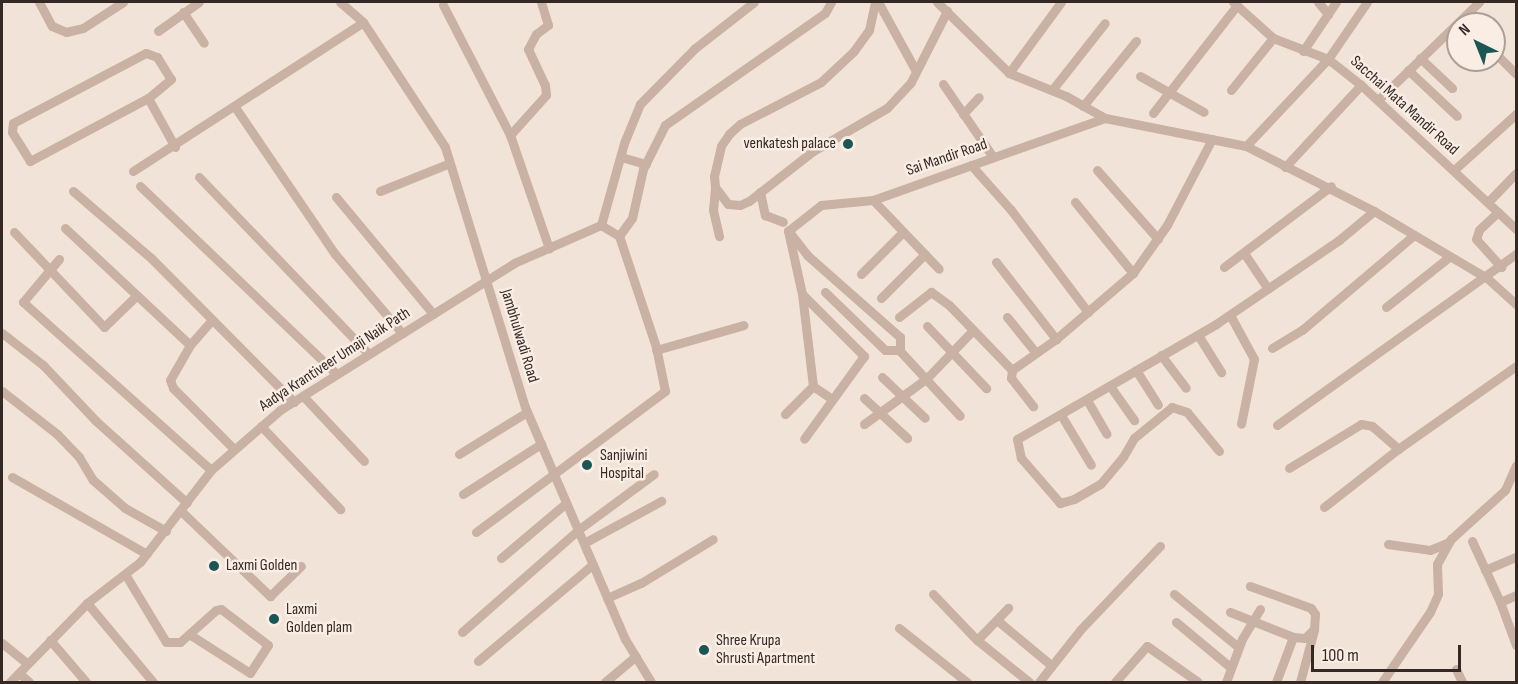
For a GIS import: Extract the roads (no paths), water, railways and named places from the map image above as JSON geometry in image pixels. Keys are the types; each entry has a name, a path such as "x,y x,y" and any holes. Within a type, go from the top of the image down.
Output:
{"street":[{"path":"39,2 52,26 66,32 83,28 123,2"},
{"path":"158,31 199,2"},
{"path":"510,135 546,95 528,49 536,34 548,25 541,2"},
{"path":"476,532 665,391 656,350 619,236 601,225 621,157 640,104 659,82 754,2"},
{"path":"619,236 632,218 646,164 665,124 825,13 831,2"},
{"path":"877,2 916,71"},
{"path":"719,236 713,210 714,176 721,146 729,134 740,124 821,82 854,51 869,30 877,2"},
{"path":"938,2 1009,73 1052,90 1105,118 1246,146 1285,167 1331,186 1374,211 1487,278 1516,304"},
{"path":"1009,73 1060,2"},
{"path":"1318,2 1328,14"},
{"path":"1303,51 1336,2"},
{"path":"1246,146 1328,59 1367,2"},
{"name":"Jambhulwadi Road","path":"346,3 363,22 445,147 527,412 608,598 651,682"},
{"path":"1153,113 1235,3"},
{"name":"Sacchai Mata Mandir Road","path":"1235,3 1273,38 1328,59 1361,85 1516,229"},
{"path":"443,5 510,135 549,248"},
{"path":"715,187 733,206 760,192 813,151 887,108 901,95 916,71 947,11"},
{"path":"183,12 204,43"},
{"path":"133,171 175,147 363,22"},
{"path":"1052,90 1105,23"},
{"path":"1378,100 1446,35"},
{"path":"1231,90 1273,38"},
{"path":"1083,106 1136,40"},
{"path":"146,52 157,57 171,79 148,98 30,161 12,132 13,123 146,52"},
{"path":"1420,58 1452,88"},
{"path":"1408,70 1457,116"},
{"path":"1140,75 1167,93 1204,112"},
{"path":"943,84 993,157"},
{"path":"1285,167 1361,85"},
{"path":"963,114 979,97"},
{"path":"148,98 175,147"},
{"path":"235,107 335,254 402,333"},
{"path":"1454,170 1516,114"},
{"name":"Sai Mandir Road","path":"788,231 821,205 873,200 1105,118"},
{"path":"1033,406 1011,378 1012,370 1056,339 1133,273 1158,239 1212,139"},
{"path":"621,157 646,164"},
{"path":"380,191 450,163"},
{"path":"971,165 1011,210 1088,312"},
{"path":"1097,170 1158,239"},
{"path":"1488,202 1516,173"},
{"path":"199,177 369,354"},
{"path":"140,186 337,374"},
{"path":"1224,267 1331,186"},
{"path":"73,190 151,258 294,402"},
{"path":"760,192 765,215 783,222"},
{"path":"336,197 433,314"},
{"path":"873,200 939,269"},
{"path":"1075,202 1133,273"},
{"path":"1219,451 1186,412 1172,407 1134,438 1124,458 1100,484 1074,499 1060,503 1021,458 1017,440 1230,315 1374,211"},
{"path":"1498,212 1479,230 1476,239 1501,267"},
{"name":"Aadya Krantiveer Umaji Naik Path","path":"10,682 87,603 147,554 182,512 211,470 233,448 261,426 337,374 514,263 601,225"},
{"path":"65,228 190,345"},
{"path":"788,231 802,294 813,386 832,399"},
{"path":"788,231 807,255 900,337 900,350 960,416"},
{"path":"14,232 104,327 136,296"},
{"path":"861,274 903,232"},
{"path":"1272,348 1302,330 1414,235"},
{"path":"1244,253 1268,289"},
{"path":"881,298 925,254"},
{"path":"1277,425 1487,278 1516,254"},
{"path":"1386,308 1449,257"},
{"path":"59,259 23,302 211,470"},
{"path":"996,262 1056,339"},
{"path":"825,292 885,350 900,350"},
{"path":"899,317 931,292 949,305 1012,370"},
{"path":"802,294 864,356 804,439"},
{"path":"1230,315 1254,359 1241,424"},
{"path":"1007,317 1036,353"},
{"path":"212,320 190,345 170,380 173,388 233,448"},
{"path":"656,350 744,326"},
{"path":"927,326 986,388"},
{"path":"864,424 882,414 927,378 972,331"},
{"path":"2,333 43,365 96,421 187,503"},
{"path":"1198,334 1221,372"},
{"path":"1161,355 1186,388"},
{"path":"1324,507 1398,449 1516,366"},
{"path":"1136,370 1158,405"},
{"path":"882,377 904,395 925,418"},
{"path":"785,414 813,386"},
{"path":"1110,386 1134,420"},
{"path":"2,391 57,434 79,456 93,480 125,508 166,531"},
{"path":"303,396 364,461"},
{"path":"864,398 907,438"},
{"path":"1087,400 1107,434"},
{"path":"459,454 527,412"},
{"path":"1061,415 1091,465"},
{"path":"1289,468 1361,424 1372,426 1398,449"},
{"path":"261,426 340,509"},
{"path":"463,494 541,444"},
{"path":"1382,682 1430,612 1438,594 1437,564 1449,542 1505,490 1516,465"},
{"path":"462,632 578,530 654,474"},
{"path":"12,477 147,554"},
{"path":"584,543 661,501"},
{"path":"501,558 566,503"},
{"path":"182,512 270,596 301,566"},
{"path":"608,598 641,583 713,539"},
{"path":"1472,541 1500,602 1516,645"},
{"path":"1388,544 1430,550 1449,542"},
{"path":"1039,682 1080,630 1160,546"},
{"path":"1485,570 1516,557"},
{"path":"478,661 593,564"},
{"path":"125,574 166,642 173,645 221,609 268,645 250,673 189,634"},
{"path":"1250,586 1311,608 1315,614 1314,630 1300,682"},
{"path":"933,594 977,640 1029,682"},
{"path":"1174,594 1238,648"},
{"path":"1500,602 1516,595"},
{"path":"87,603 153,682"},
{"path":"977,640 998,621 1008,608"},
{"path":"1226,682 1238,648 1260,609"},
{"path":"1230,612 1293,637 1305,638 1314,630"},
{"path":"998,621 1052,666"},
{"path":"1176,622 1230,668"},
{"path":"899,628 967,682"},
{"path":"1276,682 1293,637"},
{"path":"50,640 86,682"},
{"path":"2,642 27,663"},
{"path":"1115,682 1147,646 1198,682"},
{"path":"605,682 636,656"},
{"path":"1456,669 1462,682"},
{"path":"19,673 29,682"}],"place":[{"name":"venkatesh palace","path":"848,144"},
{"name":"Sanjiwini Hospital","path":"587,465"},
{"name":"Laxmi Golden","path":"214,566"},
{"name":"Laxmi Golden plam","path":"274,619"},
{"name":"Shree Krupa Shrusti Apartment","path":"704,650"}]}
